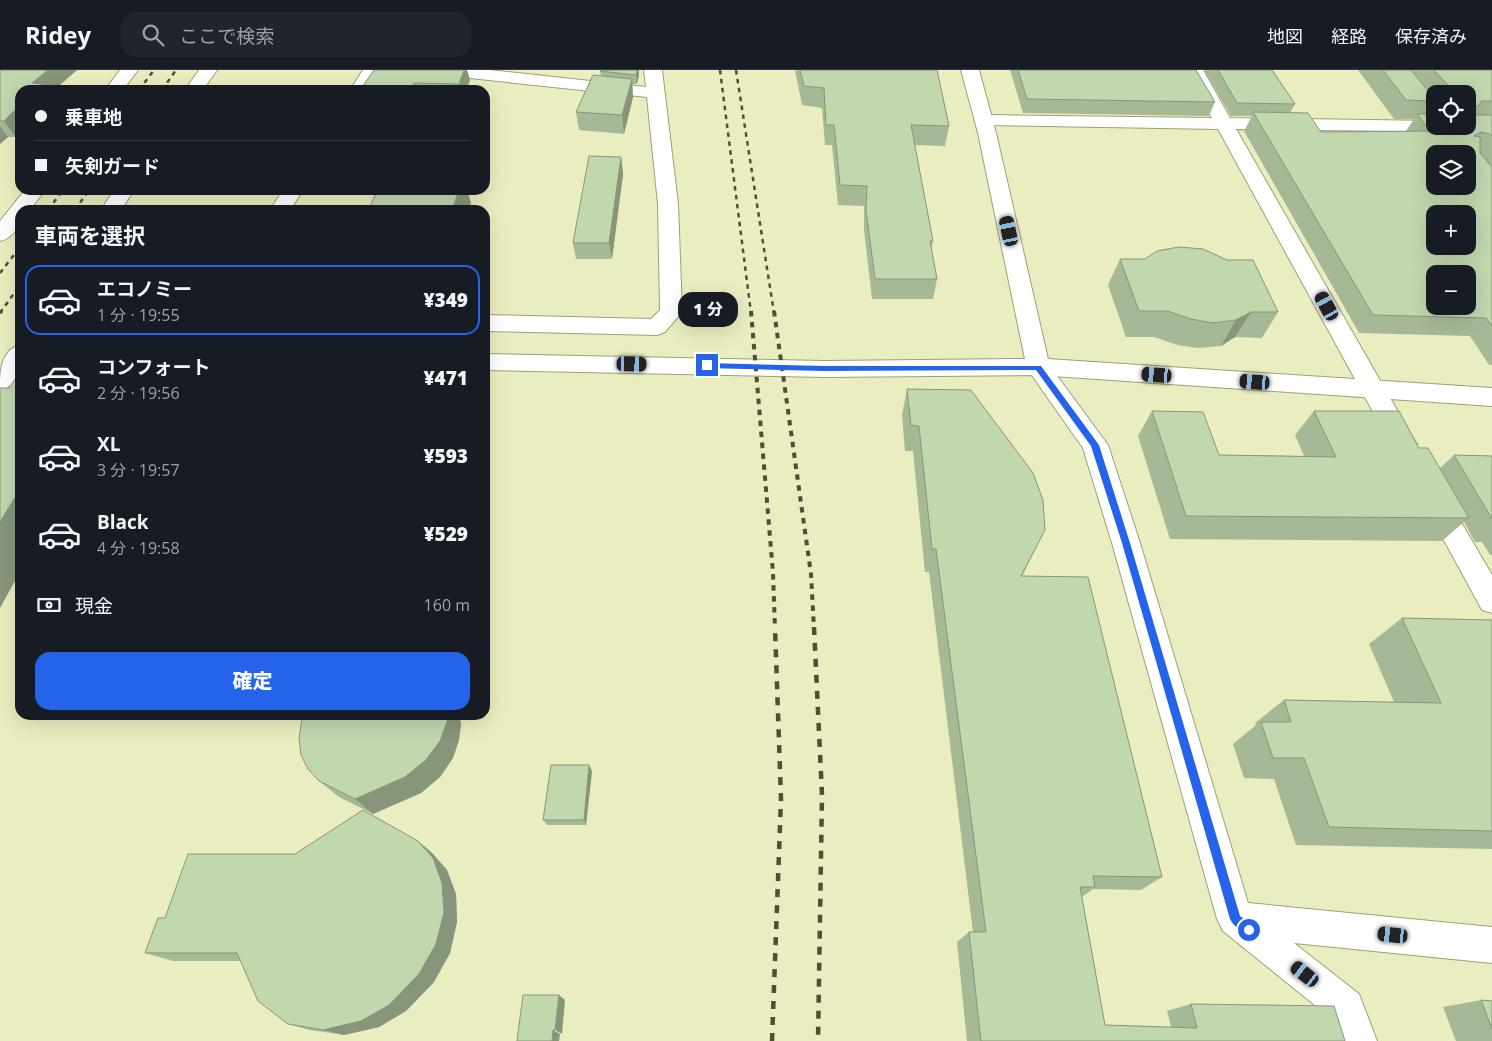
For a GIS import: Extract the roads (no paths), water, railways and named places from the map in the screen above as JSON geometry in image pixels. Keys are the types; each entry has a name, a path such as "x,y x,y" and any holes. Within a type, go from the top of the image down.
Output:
{"street":[{"path":"118,85 129,70"},
{"path":"198,85 208,70"},
{"path":"362,85 372,70"},
{"path":"441,70 555,76 656,93"},
{"path":"490,324 657,327 671,312 668,204 654,70"},
{"path":"970,70 984,120 1038,367 1095,445 1126,543 1235,919 1346,1007 1358,1041"},
{"path":"1194,70 1492,601"},
{"path":"984,120 1426,126"},
{"path":"1476,127 1492,127"},
{"path":"1449,135 1457,145"},
{"path":"23,205 31,195"},
{"path":"0,235 15,216"},
{"path":"0,382 14,355"},
{"path":"490,362 824,369 1038,367 1492,398"},
{"path":"1235,919 1492,945"}],"railway":[{"path":"143,85 154,70"},
{"path":"166,85 176,70"},
{"path":"720,70 751,313"},
{"path":"736,70 774,313"},
{"path":"52,205 59,195"},
{"path":"78,205 86,195"},
{"path":"0,273 15,254"},
{"path":"1,311 0,313 15,292"},
{"path":"751,311 773,573 775,629"},
{"path":"774,311 811,574 814,629"},
{"path":"772,1041 781,799 775,627"},
{"path":"814,627 822,795 818,1041"}]}
